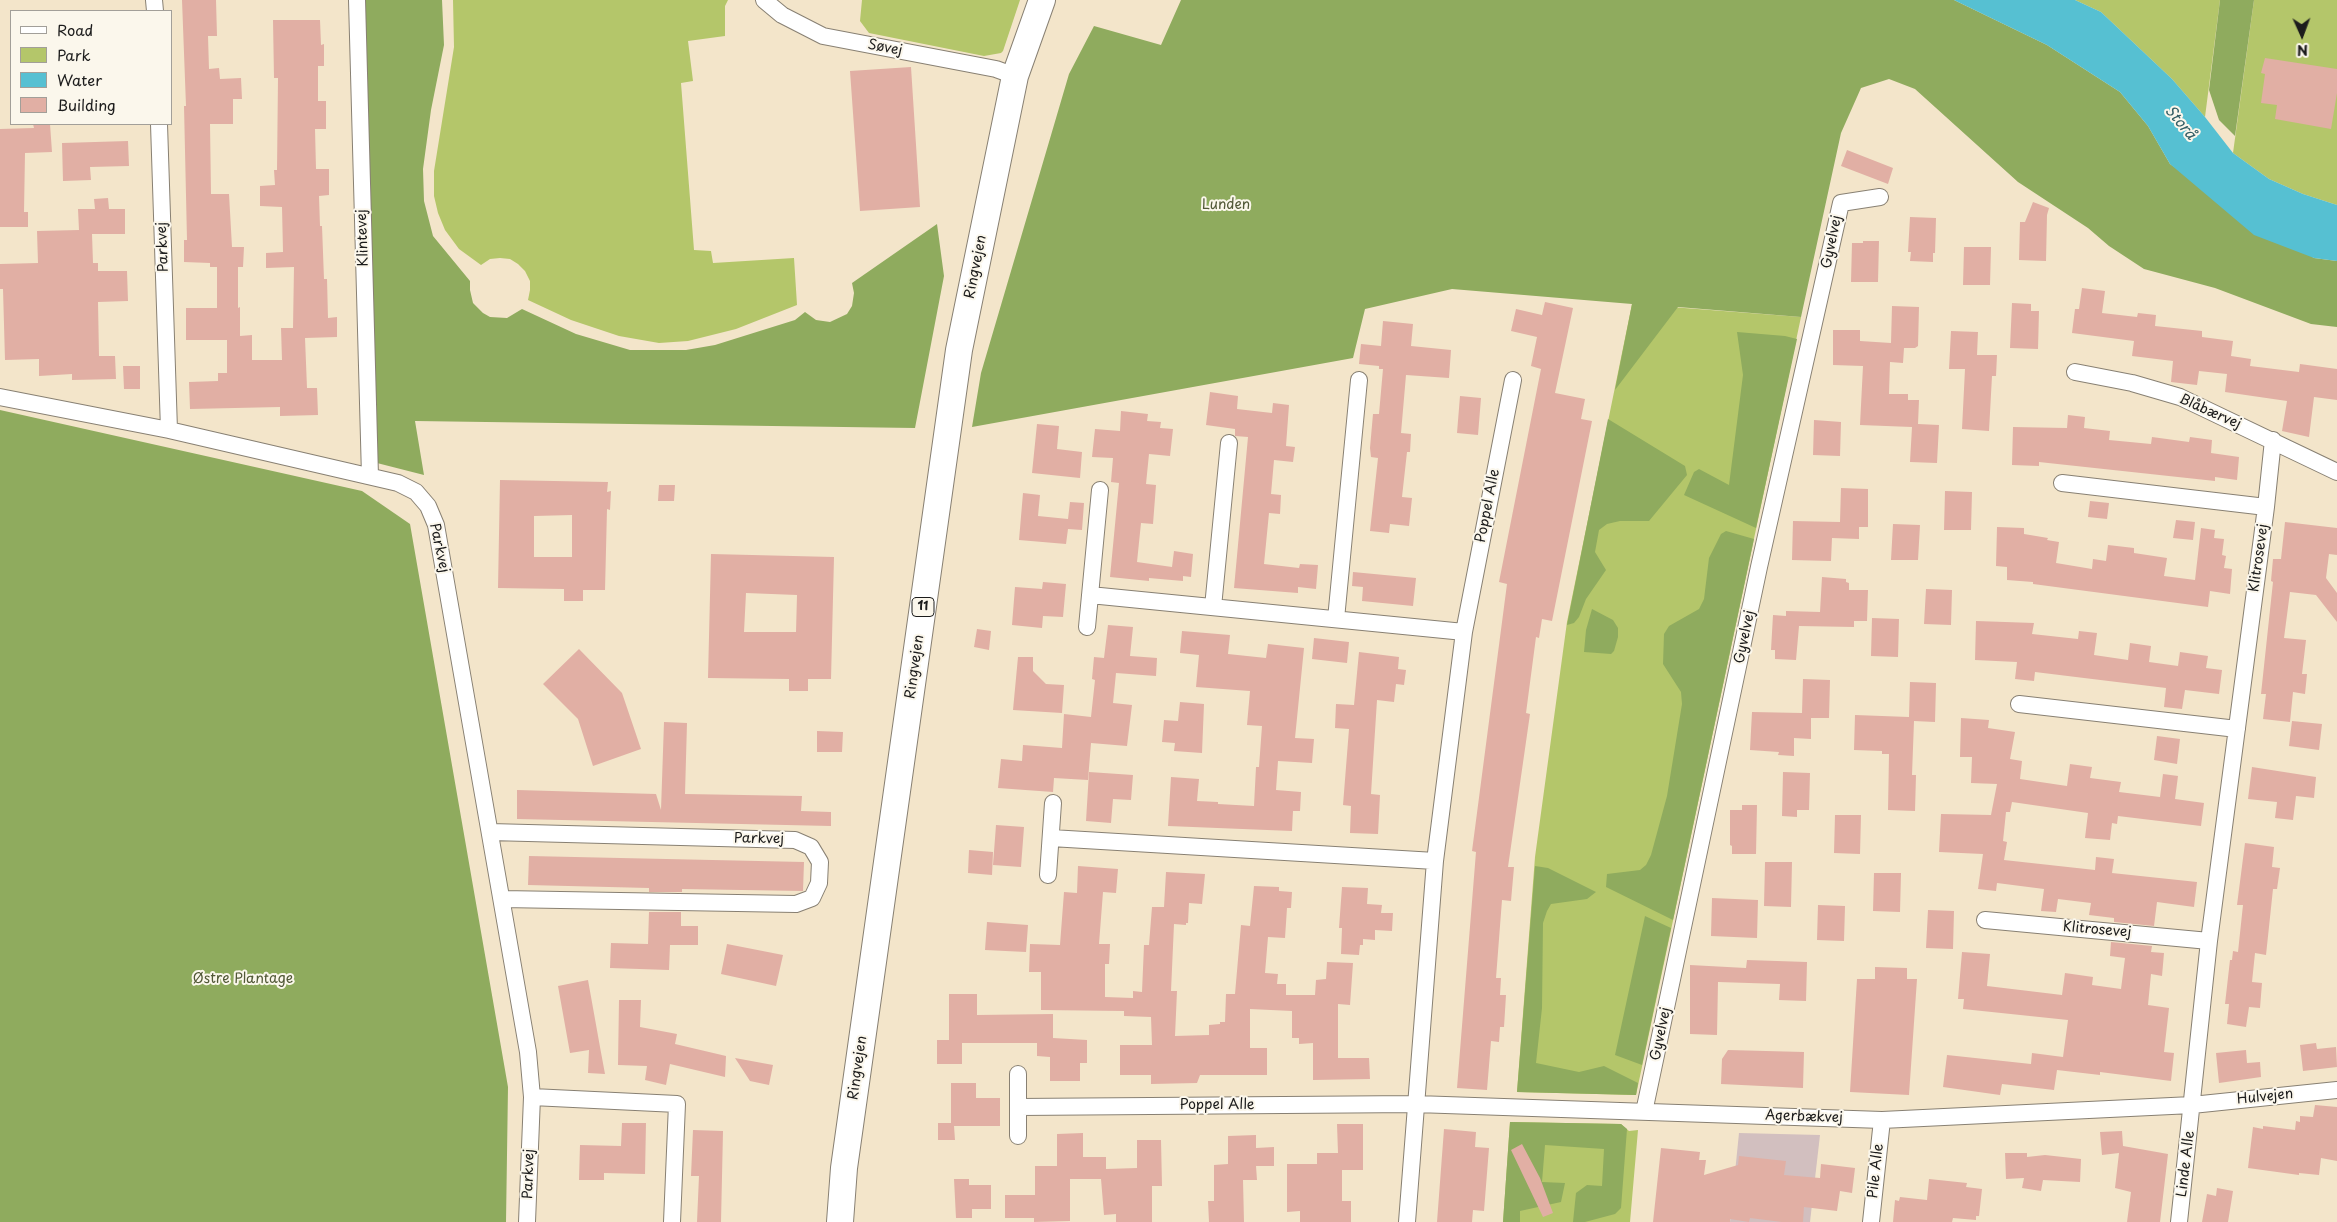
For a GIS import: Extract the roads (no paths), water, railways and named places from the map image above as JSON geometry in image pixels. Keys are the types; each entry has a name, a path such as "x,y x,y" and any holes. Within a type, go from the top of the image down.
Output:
{"main road":[{"name":"Ringvejen","path":"840,1222 844,1168 959,350 1015,76 1042,0"}],"street":[{"name":"Klintevej","path":"357,0 370,476"},
{"name":"Søvej","path":"764,0 782,15 824,36 996,69 1015,76"},
{"name":"Parkvej","path":"159,125 169,430"},
{"name":"Gyvelvej","path":"1644,1112 1760,567 1841,203 1880,197"},
{"name":"Blåbærvej","path":"2075,372 2132,383 2180,397 2337,472"},
{"path":"1336,619 1359,380"},
{"name":"Poppel Alle","path":"1407,1222 1435,861 1464,632 1513,380"},
{"name":"Parkvej","path":"0,397 169,430 398,483 416,492 428,506 436,525 528,1052 532,1097 527,1222"},
{"name":"Klitrosevej","path":"2192,1105 2209,941 2266,507 2273,440"},
{"path":"1213,607 1229,443"},
{"name":"Klitrosevej","path":"2062,482 2266,507"},
{"path":"1087,627 1100,490"},
{"path":"1090,595 1464,632"},
{"path":"2019,704 2237,729"},
{"path":"1048,875 1053,803"},
{"name":"Parkvej","path":"490,832 796,840 812,847 820,862 819,883 812,898 796,904 502,899"},
{"path":"1051,838 1435,861"},
{"name":"Klitrosevej","path":"1985,920 2209,941"},
{"path":"1018,1074 1018,1136"},
{"name":"Hulvejen","path":"2192,1105 2337,1090"},
{"path":"532,1097 677,1104 672,1222"},
{"name":"Agerbækvej","path":"1416,1104 1882,1120 2192,1105"},
{"name":"Poppel Alle","path":"1018,1107 1416,1104"},
{"name":"Linde Alle","path":"2179,1222 2192,1105"},
{"name":"Pile Alle","path":"1871,1222 1882,1120"}],"water":[{"name":"Storå","path":"1954,0 2075,0 2101,12 2172,79 2233,153 2269,179 2303,194 2337,205 2337,261 2314,258 2254,235 2170,164 2148,126 2120,92 2047,45"}],"park label":[{"name":"Lunden","path":"1226,205"},
{"name":"Østre Plantage","path":"243,979"}]}
